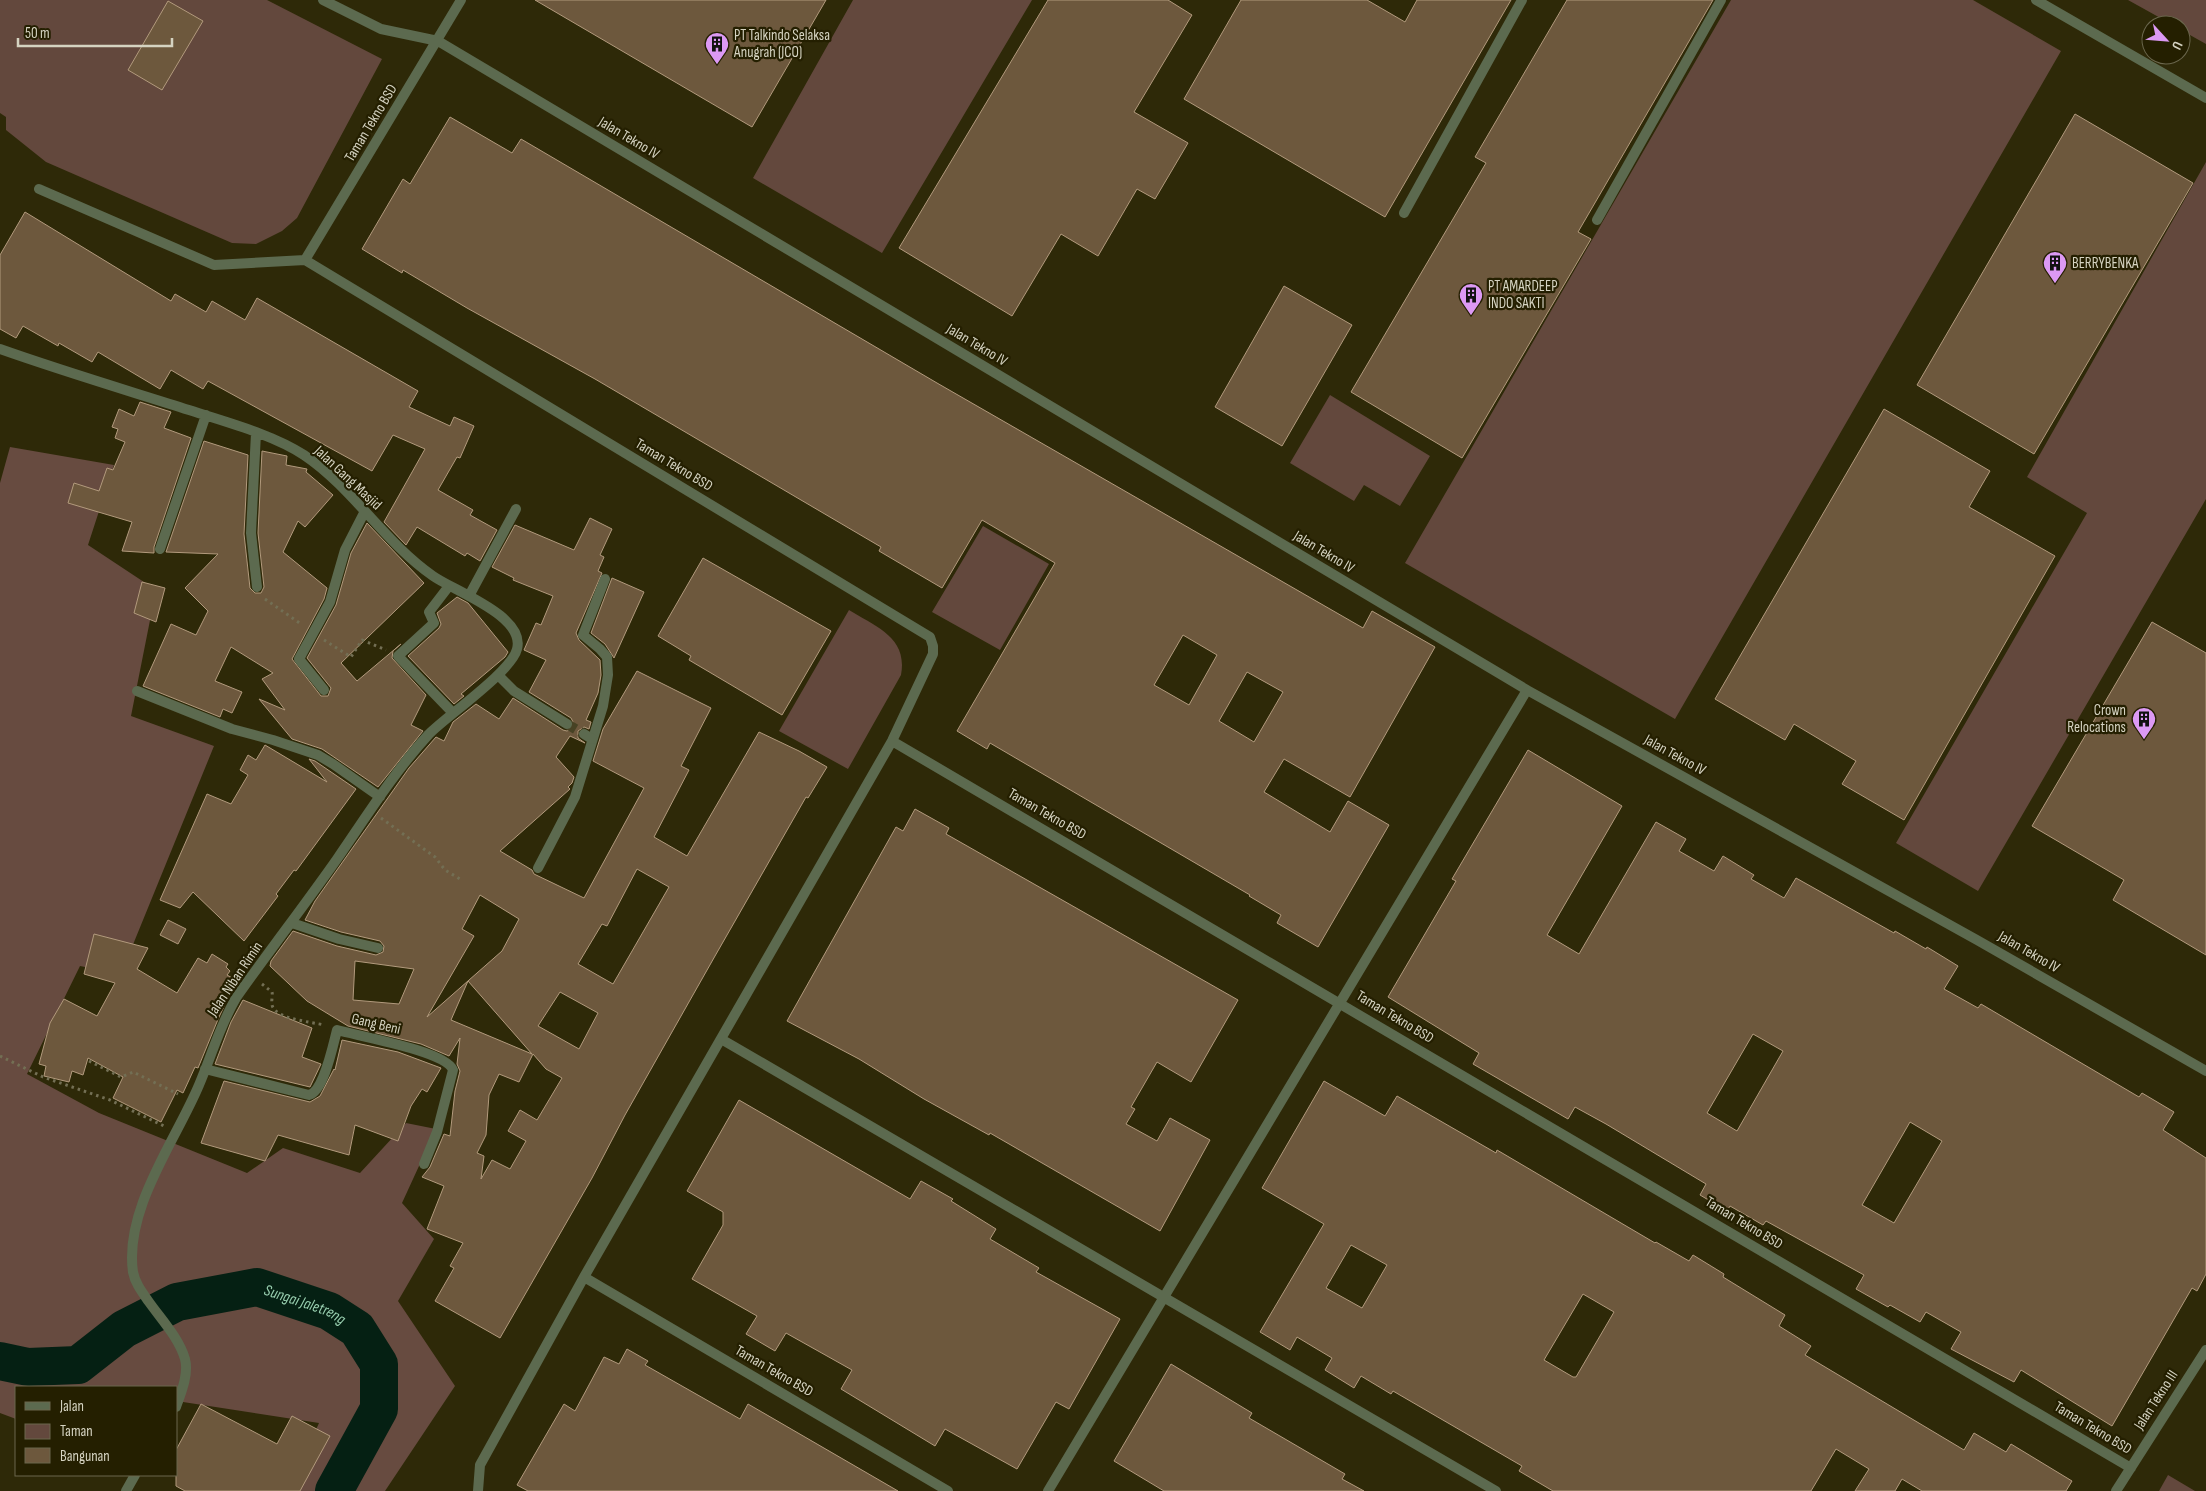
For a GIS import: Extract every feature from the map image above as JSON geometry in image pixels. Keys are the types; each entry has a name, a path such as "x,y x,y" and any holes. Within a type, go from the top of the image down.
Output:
{"street":[{"name":"Jalan Tekno IV","path":"323,0 381,29 438,41 1527,690 1977,940 2206,1071"},
{"name":"Taman Tekno BSD","path":"461,0 305,260 930,637 934,646 933,654 892,741 584,1277 480,1465 478,1491"},
{"path":"1404,213 1522,0"},
{"path":"1597,220 1721,0"},
{"path":"2036,0 2206,98"},
{"path":"40,189 214,265 305,260"},
{"name":"Jalan Gang Masjid","path":"0,349 206,416 289,447 305,457 326,473 410,557 431,574 506,620 517,638 518,647 514,657 498,675"},
{"path":"160,549 206,416"},
{"path":"256,434 251,533 257,587"},
{"path":"469,596 516,509"},
{"path":"324,690 299,659 330,602 345,550 364,512"},
{"path":"538,868 575,798 588,737 603,706 608,675 608,661 604,653 583,635 604,579"},
{"path":"450,586 429,612 434,623 398,656 453,713"},
{"path":"498,675 519,695 567,724"},
{"name":"Jalan Niban Rimin","path":"178,1402 183,1388 185,1360 169,1330 138,1286 133,1272 132,1255 137,1224 146,1194 192,1101 225,1018 251,976 292,923 403,764 429,735 498,675"},
{"name":"Taman Tekno BSD","path":"1048,1491 1527,690"},
{"path":"137,691 232,729 318,755 380,797"},
{"name":"Taman Tekno BSD","path":"892,741 2131,1468"},
{"path":"292,923 339,939 378,948"},
{"name":"Gang Beni","path":"205,1069 312,1095 320,1085 326,1070 337,1030 410,1048 443,1061 453,1068 437,1132 424,1164"},
{"path":"721,1039 1496,1491"},
{"name":"Taman Tekno BSD","path":"584,1277 948,1491"},
{"name":"Jalan Tekno III","path":"2116,1491 2206,1350"},
{"path":"126,1491 135,1476"}],"path":[{"path":"257,587 258,592 268,601 351,657 362,640 398,656"},
{"path":"370,810 435,857 445,870 460,879"},
{"path":"251,976 272,992 273,1007 285,1016 322,1024 337,1030"},
{"path":"0,1056 43,1077 110,1100 176,1131"},
{"path":"89,1061 121,1077 134,1072 192,1101"}],"green space":[{"path":"0,0 267,0 382,59 297,218 282,231 256,244 232,243 46,162 6,130 6,117 0,113"},
{"path":"853,0 1032,0 882,253 753,178"},
{"path":"1731,0 1973,0 2061,51 1675,719 1405,563"},
{"path":"2128,0 2206,0 2206,44 2191,36 2191,15 2155,15"},
{"path":"2206,162 2206,499 1978,891 1896,843 2087,513 2027,477"},
{"path":"1330,395 1430,456 1400,506 1364,485 1354,501 1290,463"},
{"path":"983,526 1049,564 1000,650 932,612"},
{"path":"849,610 888,635 900,651 902,662 901,675 848,769 779,731"},
{"path":"2168,1475 2195,1491 2159,1491"}],"shaded area":[{"path":"10,447 114,465 88,545 156,590 131,716 214,746 121,974 80,966 27,1074 99,1113 247,1173 283,1148 360,1173 406,1123 436,1129 402,1203 434,1239 398,1301 455,1386 385,1491 288,1491 319,1423 183,1402 178,1408 178,1386 15,1386 15,1419 0,1413 0,483"}],"building":[{"name":"PT Talkindo Selaksa Anugrah (JCO)","path":"535,0 826,0 752,127"},
{"path":"1048,0 1168,0 1192,15 1134,112 1188,143 1155,199 1137,189 1098,256 1061,234 1012,316 899,248"},
{"path":"1241,0 1367,0 1405,22 1417,0 1511,0 1385,217 1184,99"},
{"path":"1567,0 1713,0 1578,232 1591,239 1462,458 1351,392 1486,163 1475,157"},
{"path":"168,1 203,21 162,90 128,70"},
{"name":"BERRYBENKA","path":"2075,114 2193,183 2034,454 1917,385"},
{"path":"450,117 512,153 521,139 937,383 1363,628 1372,611 1435,647 1350,797 1284,759 1264,792 1330,832 1348,801 1389,825 1318,947 1277,923 1281,915 1250,895 990,743 987,749 957,731 1055,563 982,520 942,588 879,551 881,547 595,379 403,270 402,273 362,249 403,179 410,184","holes":["1183,635 1217,655 1189,705 1154,685","1247,672 1283,692 1254,742 1219,721"]},
{"path":"25,212 171,301 175,294 206,312 212,301 245,320 257,298 418,391 409,407 450,426 454,417 474,426 460,458 457,457 438,490 473,510 470,515 497,530 480,561 467,553 465,556 417,527 406,545 384,522 425,449 393,435 372,471 208,381 203,389 171,370 160,389 98,352 92,362 59,343 58,346 23,326 16,338 0,329 0,255"},
{"path":"1284,286 1352,325 1282,446 1215,407"},
{"path":"140,402 171,412 164,428 191,438 154,547 154,553 122,551 132,522 68,503 74,483 99,491 107,468 113,470 125,442 115,438 118,429 112,427 119,409 134,416"},
{"path":"1884,409 1990,471 1969,507 2055,556 1904,820 1842,784 1856,761 1794,724 1785,740 1715,699"},
{"path":"204,441 248,455 244,534 250,588 255,593 261,593 264,587 258,533 262,451 287,456 286,465 307,469 306,472 333,495 305,527 298,521 283,552 327,588 324,599 292,659 321,696 328,696 331,688 307,658 336,605 351,553 367,523 424,583 341,663 357,681 401,644 393,651 392,658 426,695 411,725 423,731 378,787 322,749 292,739 259,699 285,710 262,679 273,673 231,647 215,681 242,692 232,713 223,709 220,717 143,686 171,624 196,635 208,611 185,588 218,554 166,552"},
{"path":"590,518 612,529 600,555 604,557 598,571 602,573 576,633 579,640 600,660 601,675 598,693 586,720 591,722 589,729 584,727 578,731 578,738 585,743 570,736 556,757 574,777 568,787 570,789 500,851 532,870 534,874 584,898 644,788 593,761 603,729 637,671 711,708 681,766 689,770 654,837 687,856 759,732 827,767 808,798 806,797 500,1338 435,1301 454,1268 450,1266 463,1243 427,1229 444,1186 422,1177 430,1167 444,1134 450,1136 455,1091 460,1071 457,1064 460,1038 449,1056 421,1044 348,1026 307,1001 270,966 271,961 293,931 337,946 376,955 383,952 384,946 380,941 341,932 305,920 315,901 409,768 436,737 444,741 453,722 476,704 499,719 513,698 563,730 567,731 573,728 574,724 571,718 529,692 546,660 524,650 536,623 541,625 553,596 513,580 514,578 492,567 515,525 574,550","holes":["637,869 669,887 613,984 578,964 602,924 607,926","480,895 519,919 502,951 427,1017 474,936 462,929","355,961 414,969 399,1004 353,1000","468,981 532,1054 451,1020","560,992 598,1013 579,1049 538,1026","533,1054 546,1069 562,1078 537,1120 520,1110 508,1131 526,1141 510,1169 492,1160 481,1179 484,1156 477,1153 486,1135 489,1095 499,1074 519,1082"]},
{"path":"703,558 831,631 782,715 689,660 691,656 658,636"},
{"path":"612,578 644,592 614,658 605,644 591,633"},
{"path":"142,582 165,588 156,622 134,613"},
{"path":"457,597 468,603 508,652 505,657 461,694 464,696 454,704 408,656 439,628 441,624 437,613"},
{"name":"Crown Relocations","path":"2152,622 2206,653 2206,955 2113,900 2124,880 2032,826"},
{"path":"265,745 327,782 309,759 315,761 356,789 296,871 294,870 276,894 278,896 244,941 193,892 180,908 160,900 207,794 231,804 248,775 240,770 248,755 256,760"},
{"path":"1528,750 1622,806 1547,935 1579,954 1656,822 1686,839 1679,851 1714,871 1723,856 1754,875 1751,879 1784,898 1796,878 1894,933 1895,931 1926,949 1927,947 1958,966 1944,989 1978,1008 1981,1004 2139,1097 2142,1093 2174,1112 2163,1130 2206,1158 2206,1274 2197,1291 2192,1288 2112,1426 2021,1370 2014,1382 1951,1349 1961,1332 1926,1312 1920,1322 1856,1289 1864,1275 1766,1221 1763,1225 1730,1206 1727,1211 1700,1195 1706,1184 1575,1107 1568,1119 1473,1064 1479,1053 1388,997 1456,881 1452,879","holes":["1753,1034 1783,1051 1737,1131 1707,1113","1910,1122 1942,1141 1894,1223 1862,1205"]},
{"path":"915,809 949,828 946,834 1238,1000 1191,1082 1157,1062 1131,1107 1135,1109 1126,1124 1157,1141 1170,1118 1210,1140 1160,1231 990,1133 989,1135 924,1099 859,1059 787,1021 896,827 903,831"},
{"path":"168,920 186,929 178,944 160,935"},
{"path":"94,934 148,948 137,969 177,993 198,958 207,963 212,954 228,964 226,967 230,971 227,975 234,979 226,993 230,994 198,1068 195,1067 183,1093 177,1090 161,1122 113,1098 123,1077 88,1058 83,1075 72,1071 69,1082 44,1076 46,1066 39,1064 50,1023 64,999 97,1016 115,983 84,974"},
{"path":"243,1000 312,1028 302,1057 321,1064 310,1087 215,1064 231,1022"},
{"path":"342,1040 398,1052 441,1068 427,1092 422,1089 411,1106 398,1141 355,1125 349,1155 278,1135 265,1161 201,1143 224,1081 310,1102 320,1096 335,1070"},
{"path":"1324,1081 1385,1116 1397,1096 1496,1153 1497,1150 1655,1243 1689,1261 1693,1255 1724,1274 1723,1277 1785,1315 1779,1326 1811,1346 1805,1355 1964,1450 1974,1433 2006,1452 2011,1444 2072,1481 2066,1491 1922,1491 1902,1479 1895,1491 1855,1491 1869,1469 1836,1449 1811,1491 1553,1491 1519,1471 1522,1466 1393,1391 1391,1394 1361,1376 1354,1388 1325,1370 1332,1358 1297,1337 1290,1350 1260,1332 1324,1224 1262,1188","holes":["1351,1245 1387,1265 1362,1308 1326,1288","1583,1294 1614,1312 1576,1377 1573,1377 1544,1360"]},
{"path":"739,1100 910,1199 921,1181 953,1199 951,1201 996,1229 990,1239 1039,1268 1036,1272 1120,1319 1069,1409 1056,1402 1017,1469 945,1429 935,1446 841,1389 852,1370 786,1333 775,1351 746,1334 757,1316 692,1279 723,1225 723,1212 687,1191"},
{"path":"627,1349 648,1361 645,1365 740,1419 748,1404 898,1491 528,1491 517,1485 564,1404 575,1411 604,1357 619,1364"},
{"path":"1171,1364 1252,1413 1249,1418 1345,1474 1342,1479 1364,1491 1164,1491 1114,1461"},
{"path":"201,1404 277,1444 292,1416 330,1436 300,1491 185,1491 176,1486 178,1446"}],"waterway":[{"name":"Sungai Jaletreng","path":"0,1361 28,1367 78,1365 124,1329 177,1302 257,1287 329,1311 357,1329 379,1364 379,1409 334,1491"}],"tunnel":[{"path":"567,724 584,734"}],"place":[{"name":"PT Talkindo Selaksa Anugrah (JCO)","path":"717,65"},
{"name":"BERRYBENKA","path":"2055,284"},
{"name":"PT AMARDEEP INDO SAKTI","path":"1471,316"},
{"name":"Crown Relocations","path":"2144,740"}]}
